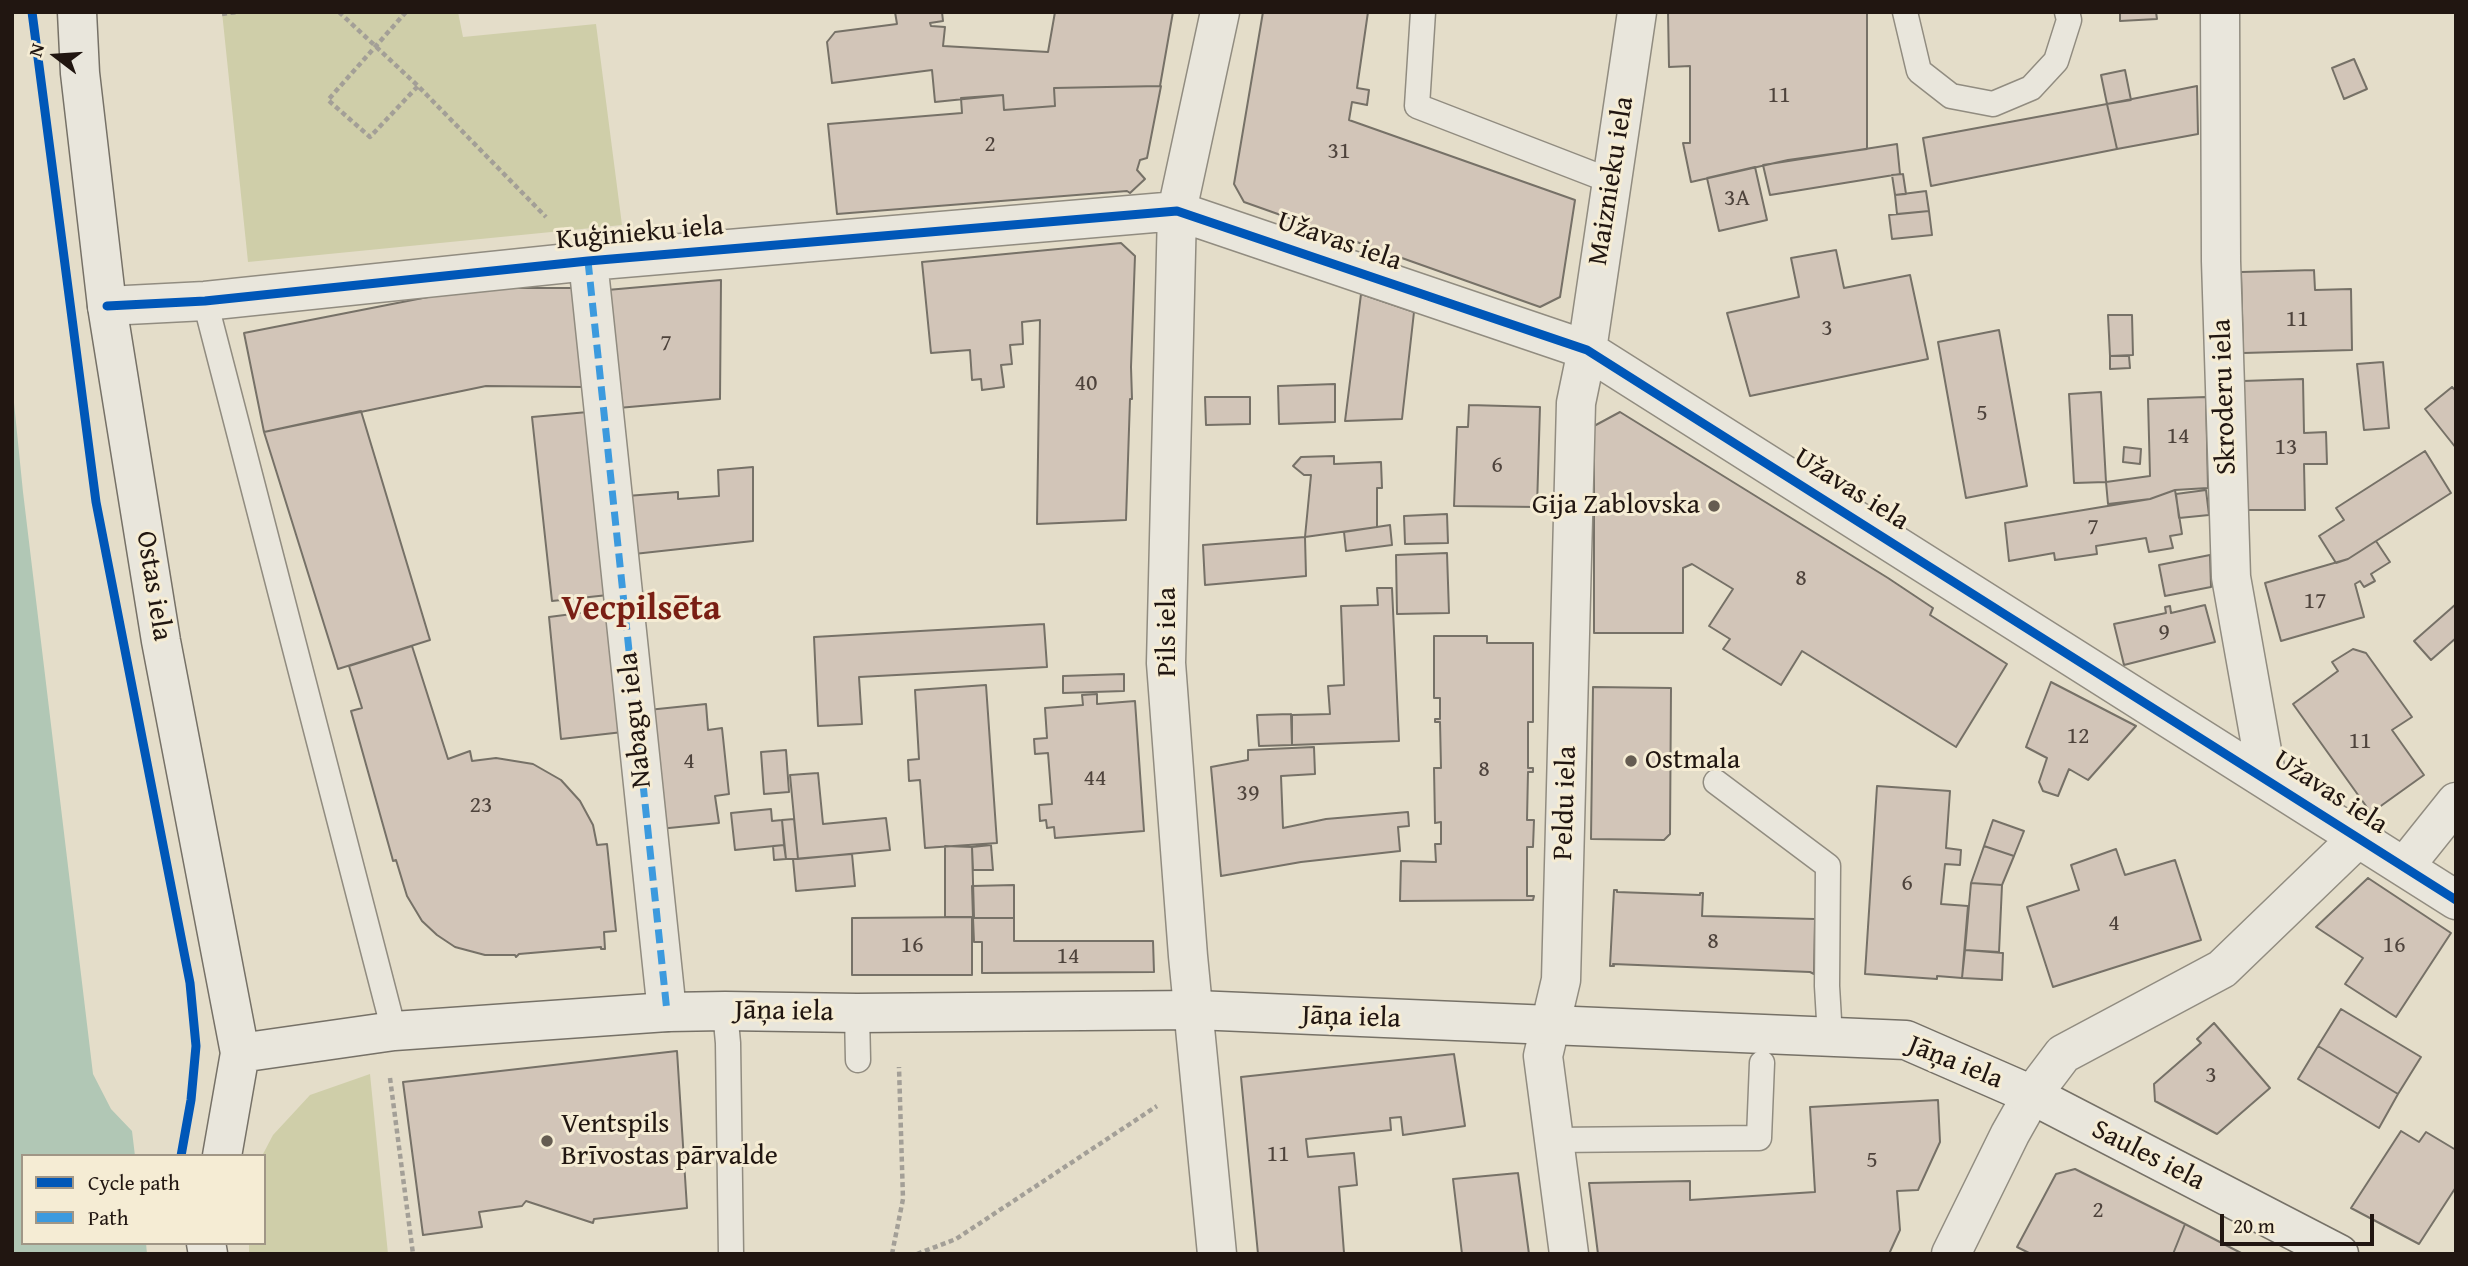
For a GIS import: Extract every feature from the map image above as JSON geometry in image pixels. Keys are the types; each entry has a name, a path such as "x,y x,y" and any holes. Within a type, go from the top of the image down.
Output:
{"street":[{"name":"Ostas iela","path":"76,12 80,72 107,306 161,641 240,1053 222,1154"},
{"name":"Pils iela","path":"1217,1254 1188,956 1166,663 1177,211 1220,12"},
{"name":"Maiznieku iela","path":"1587,350 1637,12"},
{"name":"Skroderu iela","path":"2220,12 2221,261 2231,577 2267,779"},
{"name":"Kuģinieku iela","path":"107,306 205,301 588,261 1177,211"},
{"name":"Užavas iela","path":"1177,211 1587,350 2456,900"},
{"name":"Nabagu iela","path":"588,261 667,1012"},
{"name":"Peldu iela","path":"1569,1254 1543,1056 1561,980 1576,403 1587,350"},
{"path":"2403,867 2456,802"},
{"name":"Jāņa iela","path":"240,1053 394,1031 667,1012 1195,1010 1906,1040 2032,1095 2063,1054 2222,969 2358,838"},
{"path":"1951,1254 2032,1095"},
{"name":"Saules iela","path":"2032,1095 2339,1254"}],"lane":[{"path":"1423,12 1418,106 1611,181"},
{"path":"1905,12 1919,71 1951,96 1993,104 2031,88 2056,61 2069,20 2067,12"},
{"path":"205,301 394,1031"},
{"path":"1716,782 1828,866 1827,986 1830,1037"},
{"path":"725,1011 728,1043 731,1254"},
{"path":"857,1013 858,1060"},
{"path":"1554,1140 1759,1138 1762,1063"}],"path":[{"path":"222,14 237,12"},
{"path":"339,12 418,86 588,261"},
{"path":"406,12 328,100 370,137 418,86"},
{"path":"892,1254 903,1199 897,1012"},
{"path":"394,1031 389,1069 413,1254"},
{"path":"917,1254 956,1239 1166,1100"}],"shaded area":[{"path":"222,12 458,12 463,37 596,24 622,225 248,262"},
{"path":"12,383 93,1074 111,1109 132,1131 135,1154 21,1154 21,1245 146,1245 147,1254 12,1254"},
{"path":"370,1074 388,1254 249,1254 249,1245 266,1245 266,1154 263,1154 273,1135 310,1095"}],"building":[{"path":"895,12 942,12 943,21 930,23 931,26 945,27 943,46 1048,52 1055,12 1173,12 1160,86 1054,88 1055,106 1004,110 1003,95 935,102 932,70 832,83 827,42 835,32 897,24"},
{"path":"1263,12 1368,12 1357,88 1369,90 1367,105 1352,102 1349,120 1575,200 1560,297 1540,307 1244,202 1234,184"},
{"path":"1668,12 1867,12 1867,149 1788,160 1691,182 1683,143 1690,143 1690,66 1669,67"},
{"path":"2120,12 2156,12 2157,19 2120,21"},
{"path":"2354,59 2367,89 2344,99 2332,68"},
{"path":"2125,70 2131,100 2107,104 2101,75"},
{"path":"1161,86 1147,158 1140,160 1137,170 1145,179 1130,193 1127,191 837,214 828,124 962,113 961,98 1003,95 1004,110 1055,106 1054,88"},
{"path":"2197,86 2198,134 2117,149 2107,104"},
{"path":"2107,104 2117,149 1931,186 1923,138"},
{"path":"1897,144 1900,174 1770,195 1763,165"},
{"path":"1755,167 1767,220 1719,231 1707,178"},
{"path":"1903,174 1906,194 1895,195 1892,175"},
{"path":"1926,191 1929,211 1897,214 1895,195"},
{"path":"1929,211 1932,235 1892,239 1889,215"},
{"path":"1121,243 1135,256 1126,520 1037,524 1040,320 1022,322 1023,344 1010,345 1012,364 1001,365 1004,387 982,390 981,379 972,380 970,350 931,353 922,262"},
{"path":"1836,250 1844,288 1910,275 1928,359 1750,396 1727,313 1799,297 1791,258"},
{"path":"2314,270 2315,290 2351,289 2352,350 2243,353 2241,272"},
{"path":"721,280 720,399 618,408 607,290"},
{"path":"474,288 573,288 585,387 486,386 264,432 244,333"},
{"path":"1361,294 1414,312 1402,419 1345,421"},
{"path":"2108,315 2132,315 2133,355 2110,356"},
{"path":"1999,330 2027,486 1966,498 1938,342"},
{"path":"2110,356 2129,356 2130,368 2110,369"},
{"path":"2383,362 2389,428 2364,430 2357,364"},
{"path":"2303,379 2304,433 2326,432 2327,464 2304,464 2305,510 2246,510 2243,381"},
{"path":"1335,384 1335,422 1279,424 1278,386"},
{"path":"2452,387 2456,391 2456,448 2425,409"},
{"path":"2101,392 2106,482 2074,483 2069,394"},
{"path":"1205,397 1250,397 1250,424 1206,425"},
{"path":"2206,397 2208,488 2175,490 2150,499 2108,504 2106,482 2150,476 2148,399"},
{"path":"1469,405 1540,407 1537,507 1454,506 1457,427 1468,427"},
{"path":"361,411 430,640 338,669 264,432"},
{"path":"588,412 608,595 552,601 532,417"},
{"path":"1620,412 1888,578 1933,608 1930,615 2007,664 1956,747 1802,651 1781,685 1723,649 1730,639 1709,626 1733,589 1692,564 1683,568 1683,633 1594,633 1594,426"},
{"path":"2124,447 2141,449 2140,464 2123,462"},
{"path":"2425,451 2451,493 2348,559 2336,563 2319,536 2344,520 2336,508"},
{"path":"1334,456 1334,464 1381,462 1382,488 1377,488 1377,527 1305,537 1311,475 1304,475 1293,466 1301,457"},
{"path":"753,467 753,541 634,554 627,496 678,492 678,499 719,496 718,470"},
{"path":"2175,490 2182,534 2170,536 2173,548 2149,552 2146,538 2096,546 2097,554 2055,560 2054,553 2009,561 2005,523 2150,499"},
{"path":"2206,490 2209,515 2179,518 2176,494"},
{"path":"1447,514 1448,543 1405,544 1404,516"},
{"path":"1390,525 1392,545 1346,551 1344,532"},
{"path":"1305,537 1306,576 1205,585 1203,545"},
{"path":"2376,541 2390,562 2371,574 2375,581 2364,587 2360,581 2355,584 2364,617 2281,641 2265,583 2348,559"},
{"path":"1447,553 1449,613 1397,614 1396,555"},
{"path":"2210,555 2211,587 2165,596 2159,565"},
{"path":"1377,588 1392,588 1399,741 1292,745 1292,715 1330,714 1328,686 1344,685 1341,606 1378,605"},
{"path":"2456,604 2456,638 2431,660 2414,641"},
{"path":"2205,605 2215,642 2124,665 2114,624 2166,613 2165,607 2170,606 2171,613"},
{"path":"611,609 623,732 561,739 549,617"},
{"path":"1044,624 1047,667 859,677 862,724 818,726 814,637"},
{"path":"1434,636 1487,636 1487,643 1533,643 1533,722 1528,722 1528,768 1533,768 1533,772 1528,772 1527,820 1534,820 1533,847 1527,847 1527,896 1534,896 1533,900 1400,901 1401,861 1436,862 1435,844 1441,844 1441,822 1435,823 1434,768 1441,768 1440,722 1435,722 1435,719 1440,719 1440,698 1434,698"},
{"path":"412,646 448,759 470,751 472,761 496,758 533,764 561,780 580,801 593,825 597,845 607,844 616,931 604,932 605,949 601,947 519,954 516,957 485,955 455,947 422,921 407,896 396,860 393,861 351,711 362,708 349,666"},
{"path":"2353,649 2366,653 2412,717 2392,730 2424,775 2371,813 2293,704 2338,671 2332,662"},
{"path":"1124,674 1124,691 1063,693 1063,676"},
{"path":"2051,682 2136,726 2088,780 2069,769 2058,796 2043,791 2039,782 2047,758 2026,747"},
{"path":"986,685 997,843 925,848 920,780 909,781 908,760 919,759 915,690"},
{"name":"Ostmala","path":"1593,687 1671,688 1670,834 1664,840 1591,839"},
{"path":"1097,694 1097,704 1135,701 1144,831 1055,838 1054,827 1047,828 1046,820 1040,821 1039,805 1052,804 1048,753 1035,754 1034,739 1047,738 1045,708 1083,705 1082,695"},
{"path":"706,704 708,730 722,728 729,794 715,796 719,823 659,829 648,710"},
{"path":"1291,714 1292,745 1259,746 1257,715"},
{"path":"1314,747 1315,774 1281,776 1283,828 1326,819 1408,812 1409,826 1398,827 1400,851 1301,862 1221,876 1211,767 1248,760 1248,750"},
{"path":"786,750 789,792 764,794 761,752"},
{"path":"818,773 823,824 886,818 890,850 798,859 790,775"},
{"path":"1877,786 1950,791 1946,848 1961,850 1960,865 1945,864 1941,904 1968,906 1962,978 1865,974"},
{"path":"771,809 772,821 782,820 784,845 735,850 731,813"},
{"path":"794,819 798,859 786,859 782,820"},
{"path":"1993,820 2024,831 2014,856 1984,846"},
{"path":"784,845 786,859 774,860 773,846"},
{"path":"991,845 993,870 973,870 972,847"},
{"path":"945,846 972,847 974,917 945,917"},
{"path":"1984,846 2014,856 2002,885 1971,883"},
{"path":"2116,849 2125,875 2175,860 2201,940 2053,987 2027,907 2079,890 2071,865"},
{"path":"852,854 855,886 796,891 793,859"},
{"path":"2368,878 2451,933 2396,1017 2345,984 2363,958 2316,927"},
{"path":"1971,883 2002,885 1999,952 1965,950"},
{"path":"1014,885 1014,918 973,918 972,886"},
{"path":"1614,890 1703,893 1702,916 1815,919 1814,974 1613,964 1614,966 1610,966"},
{"path":"972,917 972,975 852,975 852,918"},
{"path":"973,918 1014,918 1014,941 1153,941 1154,972 982,973 982,942 974,942"},
{"path":"1965,950 2003,953 2002,980 1962,978"},
{"path":"2341,1009 2421,1057 2398,1094 2318,1046"},
{"path":"2214,1023 2270,1088 2217,1134 2155,1101 2154,1084 2201,1043 2197,1039"},
{"path":"2318,1046 2398,1094 2379,1128 2298,1079"},
{"name":"Ventspils Brīvostas pārvalde","path":"677,1051 687,1208 594,1219 593,1223 526,1201 522,1206 479,1212 482,1227 423,1235 403,1082"},
{"path":"1454,1054 1465,1126 1403,1135 1401,1117 1390,1118 1391,1130 1306,1139 1308,1157 1354,1153 1357,1185 1339,1187 1344,1253 1354,1254 1258,1254 1241,1077"},
{"path":"1938,1100 1940,1142 1918,1190 1897,1191 1900,1230 1889,1254 1598,1254 1589,1183 1690,1181 1690,1200 1815,1192 1810,1107"},
{"path":"2401,1131 2419,1142 2426,1132 2456,1150 2456,1187 2419,1244 2351,1208"},
{"path":"2075,1169 2185,1224 2173,1254 2031,1254 2017,1247 2056,1174"},
{"path":"1518,1173 1529,1254 1462,1254 1453,1179"},
{"path":"2185,1224 2243,1254 2173,1254"}],"marked path":[{"path":"588,261 667,1012"}],"cycle path":[{"path":"32,12 96,502 190,983 196,1046 191,1100 181,1154"},
{"path":"107,306 205,301 588,261 1177,211 1587,350 2456,900"}],"place":[{"name":"Gija Zablovska","path":"1714,506"},
{"name":"Ostmala","path":"1631,761"},
{"name":"Ventspils Brīvostas pārvalde","path":"547,1141"}],"district":[{"name":"Vecpilsēta","path":"641,610"}]}
